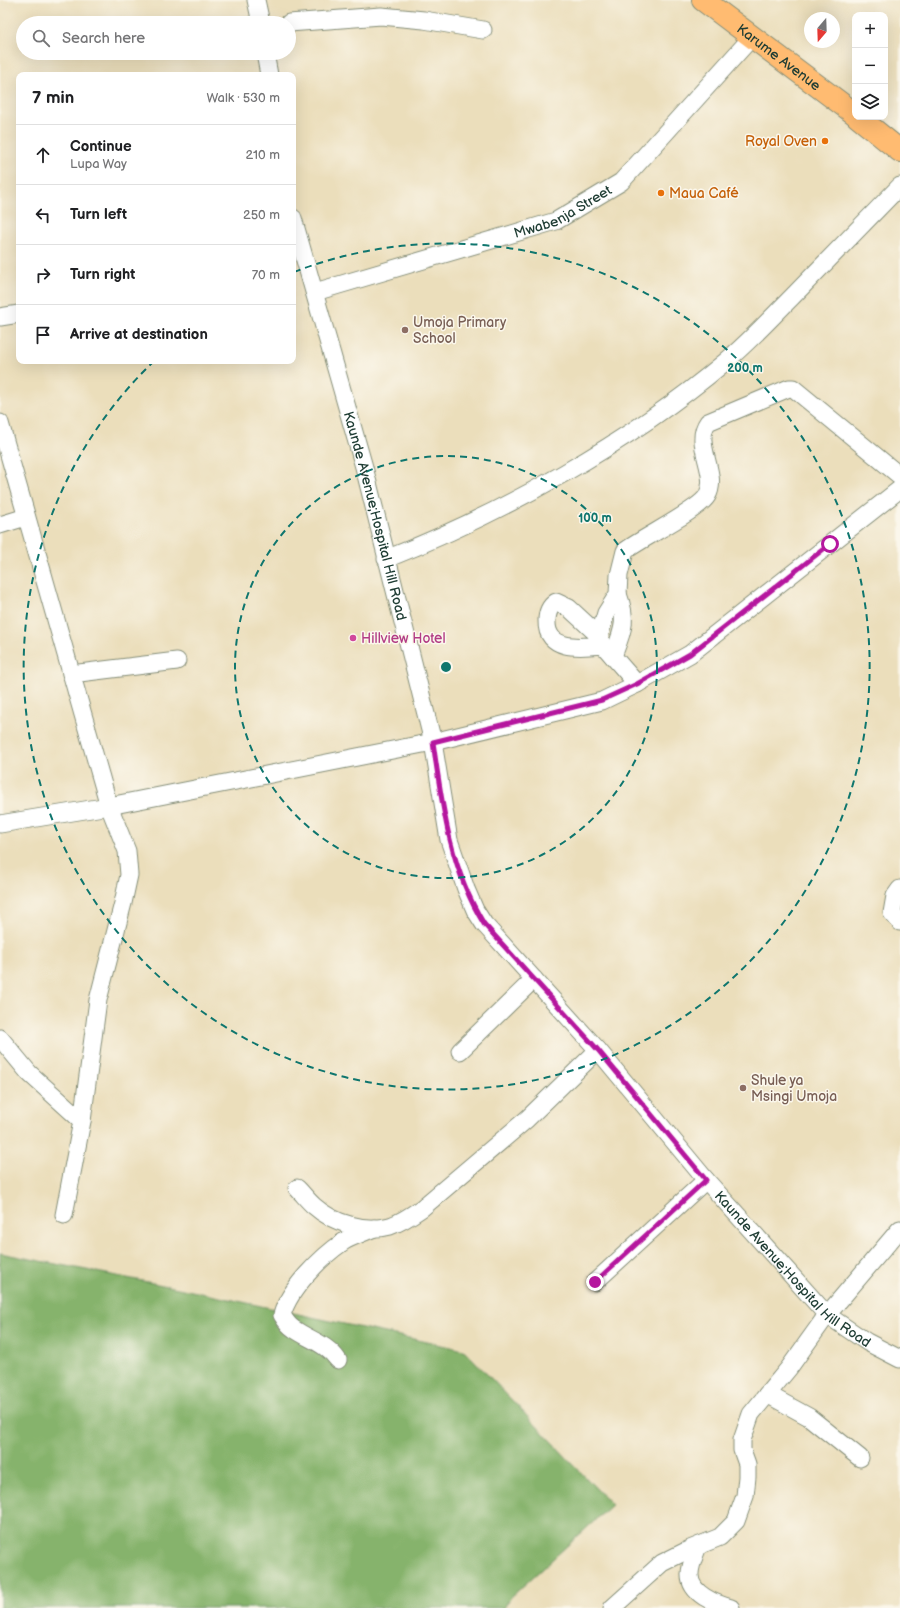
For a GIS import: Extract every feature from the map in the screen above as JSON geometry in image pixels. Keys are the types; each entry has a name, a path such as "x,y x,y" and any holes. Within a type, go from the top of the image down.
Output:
{"main road":[{"name":"Karume Avenue","path":"703,0 852,112"},
{"path":"862,120 900,150"}],"street":[{"path":"256,0 259,16"},
{"path":"296,22 381,16 424,20 483,30"},
{"name":"Mwabenja Street","path":"314,292 556,221 621,182 752,37"},
{"path":"266,60 268,72"},
{"path":"386,559 450,532 532,491 610,444 689,392 727,361 755,334 900,186"},
{"name":"Kaunde Avenue;Hospital Hill Road","path":"296,240 301,276 314,292 364,467 433,742 449,840 475,910 484,924 598,1050 706,1180 828,1315 867,1342 900,1359"},
{"path":"0,317 16,314"},
{"path":"605,646 625,622 623,609 618,594 619,575 626,551 692,509 707,497 710,484 703,434 708,422 789,388 800,392 900,476"},
{"path":"0,423 109,806 126,851 129,875 98,1000 82,1120 64,1215"},
{"path":"0,824 109,806 433,742 602,700 637,684 690,654 900,489"},
{"path":"0,525 26,517"},
{"path":"618,594 606,614 605,646 637,684"},
{"path":"71,674 177,661"},
{"path":"900,889 895,896 892,913 900,922"},
{"path":"460,1051 534,979"},
{"path":"0,1038 29,1072 82,1120"},
{"path":"297,1188 315,1207 338,1221 351,1225 376,1227 389,1226 404,1220 422,1208 527,1119 598,1050"},
{"path":"595,1282 706,1180"},
{"path":"338,1360 332,1351 325,1346 293,1329 282,1315 283,1311 305,1277 326,1256 344,1242 376,1227"},
{"path":"612,1608 625,1602 662,1563 720,1537 736,1521 745,1496 747,1464 742,1450 742,1440 744,1430 751,1414 828,1315 900,1229"},
{"path":"767,1394 809,1418 860,1458"},
{"path":"698,1546 690,1568 692,1582 705,1598 731,1608"}],"green space":[{"path":"0,1253 178,1288 464,1350 612,1505 511,1597 504,1608 0,1608"}],"place":[{"name":"Royal Oven","path":"825,141"},
{"name":"Maua Café","path":"661,193"},
{"name":"Umoja Primary School","path":"405,330"},
{"name":"Hillview Hotel","path":"353,638"},
{"name":"Shule ya Msingi Umoja","path":"743,1088"}],"route":[{"path":"595,1282 706,1180 598,1050 484,924 475,910 449,840 433,742 602,700 637,684 690,654 830,544"}]}
